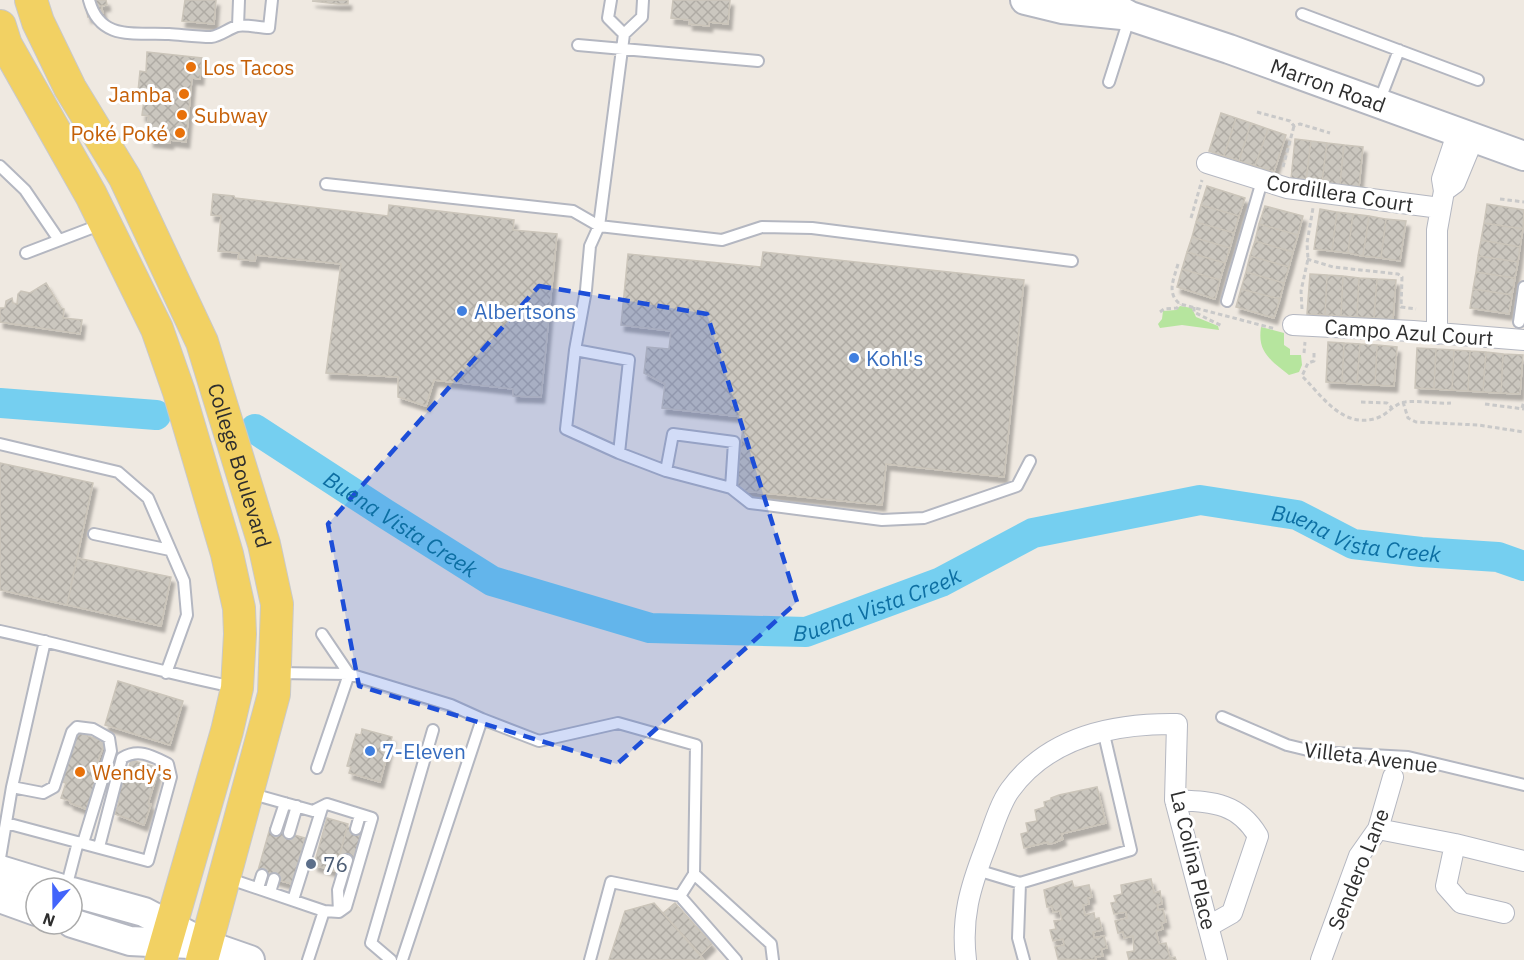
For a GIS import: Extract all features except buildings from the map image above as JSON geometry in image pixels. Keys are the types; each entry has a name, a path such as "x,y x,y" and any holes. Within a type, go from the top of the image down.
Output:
{"main road":[{"name":"College Boulevard","path":"31,0 38,22 70,88 125,178 202,342 267,554 277,604 274,694 205,953"},
{"path":"39,0 45,37"},
{"name":"College Boulevard","path":"2,40 105,222 157,329 179,392 227,554 239,608 237,688 224,742 166,943"},
{"path":"105,222 114,219 125,226 178,333 202,342"},
{"path":"240,634 246,633 249,636 264,667 276,673"},
{"path":"237,688 247,713 266,731"}],"street":[{"name":"Marron Road","path":"1025,0 1062,9 1130,16"},
{"name":"Marron Road","path":"1101,0 1130,16 1524,156"},
{"path":"1437,334 1437,230 1442,200 1442,179 1466,134"},
{"name":"Cordillera Court","path":"1205,169 1282,187 1442,200"},
{"name":"Campo Azul Court","path":"1297,320 1437,334 1519,333"},
{"name":"La Colina Place","path":"1103,730 1147,723 1177,724 1176,800 1217,960"},
{"path":"966,960 965,910 977,870 1008,792 1031,765 1068,742 1103,730"},
{"name":"Sendero Lane","path":"1321,960 1359,856 1378,829 1393,777"},
{"path":"1176,800 1223,806 1249,821 1258,836 1232,913 1209,926"},
{"path":"1378,829 1455,844 1524,861"},
{"path":"1455,844 1446,886 1461,903 1504,913"},
{"path":"0,870 24,877"},
{"path":"84,895 144,912 166,943"},
{"path":"0,898 24,907"},
{"path":"84,926 130,941 166,943 205,953 250,960"}],"lane":[{"path":"89,0 92,12 100,23 112,30 136,34 214,37 238,26 269,28 272,0"},
{"path":"238,26 239,0"},
{"path":"611,0 608,18 624,34"},
{"path":"643,0 642,17 624,34 621,48 598,226 590,246 586,291 575,350 566,429 666,471 731,488 750,503 882,520 924,518 1017,486 1030,461"},
{"path":"1302,14 1478,80"},
{"path":"1109,82 1130,16"},
{"path":"578,45 758,61"},
{"path":"1379,103 1399,51"},
{"path":"0,166 26,190 59,240"},
{"path":"1227,301 1262,181"},
{"path":"326,184 573,211 598,226 722,240 762,227 812,228 1072,261"},
{"path":"26,253 105,222"},
{"path":"1519,333 1524,287"},
{"path":"575,350 629,360 619,453"},
{"path":"666,471 673,434 734,442 731,488"},
{"path":"0,444 118,472 148,498 184,581 187,615 166,673"},
{"path":"94,534 170,550"},
{"path":"0,631 166,673 237,688"},
{"path":"322,634 349,674"},
{"path":"0,858 12,787 45,641"},
{"path":"276,673 349,674 451,705 539,741 618,723 696,745 694,874 680,896"},
{"path":"318,768 349,674"},
{"name":"Villeta Avenue","path":"1222,717 1287,745 1316,752 1408,757 1524,785"},
{"path":"402,960 482,719"},
{"path":"12,787 43,794 54,788 72,732 77,727 93,729 109,738 111,751 70,876"},
{"path":"391,960 370,943 433,729"},
{"path":"977,870 1020,883 1131,850 1103,730"},
{"path":"6,823 99,848 148,861 171,777 168,764 151,755 132,753 122,758 99,848"},
{"path":"226,877 324,911 339,912 346,906 372,818 327,804 314,811 249,793"},
{"path":"276,830 285,803"},
{"path":"289,833 297,806"},
{"path":"293,900 322,808"},
{"path":"356,829 360,814"},
{"path":"339,912 338,890 347,860"},
{"path":"694,874 771,944 773,960"},
{"path":"258,888 262,875"},
{"path":"270,892 274,879"},
{"path":"590,960 611,882 680,896 736,960"},
{"path":"1020,883 1018,938 1024,960"},
{"path":"308,960 324,911"}],"path":[{"path":"1257,111 1290,121 1294,126"},
{"path":"1294,126 1300,124 1330,133"},
{"path":"1282,187 1285,177 1282,172 1294,126"},
{"path":"1191,218 1205,169"},
{"path":"1500,200 1524,202"},
{"path":"1297,320 1308,260 1307,243 1313,204"},
{"path":"1308,260 1333,267 1398,274 1403,281 1401,307 1416,309"},
{"path":"1160,312 1164,309 1177,308 1180,304"},
{"path":"1194,307 1194,312 1199,316 1222,326"},
{"path":"1314,353 1314,361 1308,363 1302,376 1328,405 1346,416 1357,420 1368,420 1380,417 1403,402 1451,403"},
{"path":"1485,404 1523,408 1524,401"},
{"path":"1361,402 1387,403 1392,408"},
{"path":"1403,402 1408,418 1416,422 1478,425 1524,432"}],"highlighted area":[{"path":"539,286 707,314 797,602 617,764 359,686 328,524"}],"green space":[{"path":"1180,306 1192,308 1196,317 1218,326 1219,330 1182,325 1160,328 1158,324 1162,319 1163,311 1176,310"},
{"path":"1261,327 1284,333 1284,345 1290,349 1290,355 1301,355 1302,365 1299,372 1289,375 1267,355 1261,343"}],"waterway":[{"name":"Buena Vista Creek","path":"0,403 156,415"},
{"name":"Buena Vista Creek","path":"255,429 492,581 650,628 806,632 941,582 1033,533 1200,500 1297,515 1353,544 1421,552 1498,557 1524,566"}],"place":[{"name":"Los Tacos","path":"191,67"},
{"name":"Jamba","path":"184,94"},
{"name":"Subway","path":"182,115"},
{"name":"Poké Poké","path":"180,133"},
{"name":"Albertsons","path":"462,311"},
{"name":"Kohl's","path":"854,358"},
{"name":"7-Eleven","path":"370,751"},
{"name":"Wendy's","path":"80,772"},
{"name":"76","path":"311,864"}]}
